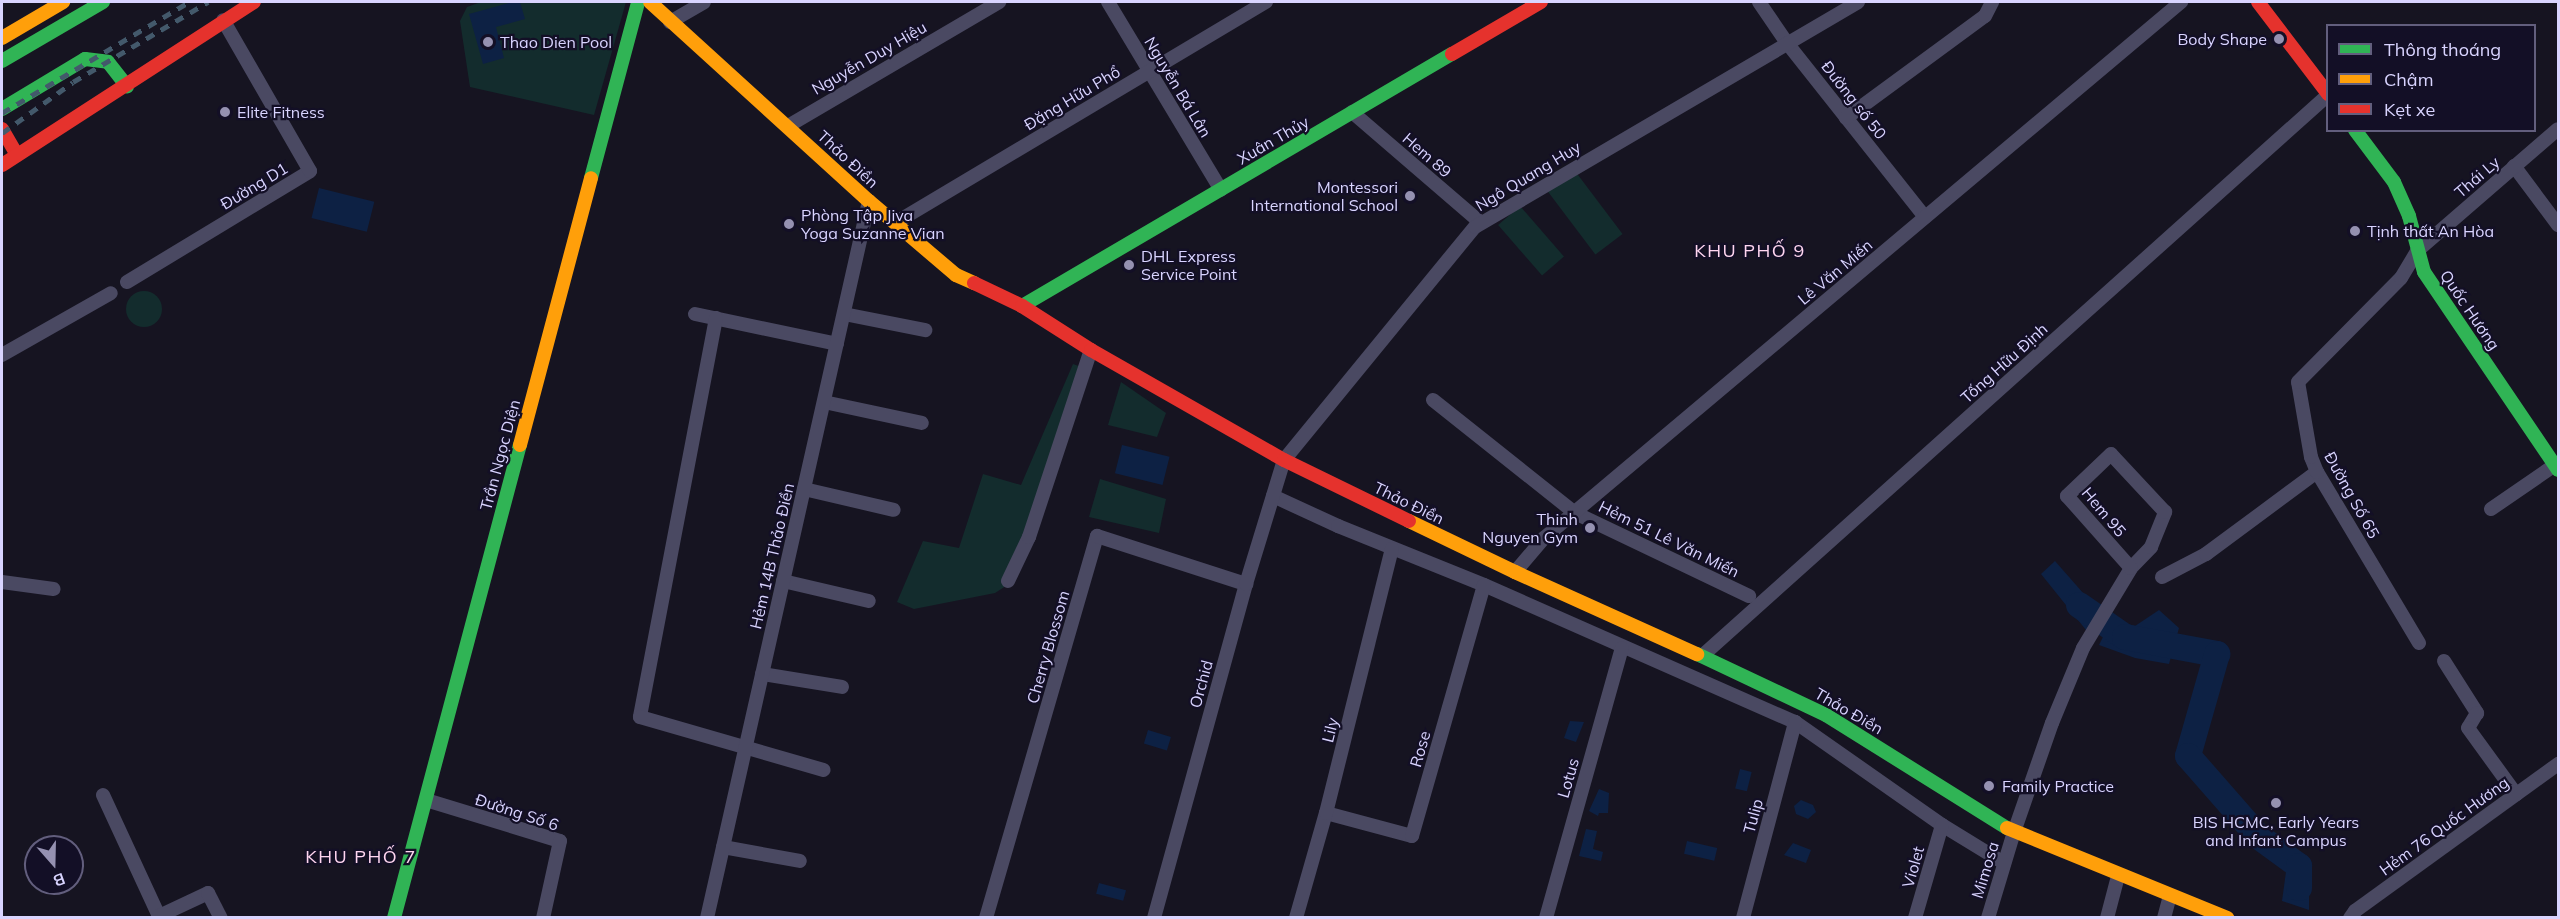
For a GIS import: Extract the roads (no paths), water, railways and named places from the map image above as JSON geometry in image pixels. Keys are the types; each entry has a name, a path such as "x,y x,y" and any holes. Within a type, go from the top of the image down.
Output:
{"main road":[{"path":"2,38 63,2"},
{"path":"2,61 103,2"},
{"path":"2,165 254,2"},
{"name":"Trần Ngọc Diện","path":"394,918 638,2"},
{"name":"Thảo Điền","path":"650,2 869,201 956,275 1022,306 1091,350 1284,460 1515,572 1702,656 1826,715 2014,832 2118,876 2227,918"},
{"name":"Xuân Thủy","path":"1022,306 1541,2"},
{"path":"2258,2 2326,92"},
{"path":"2,109 84,59 108,62 127,86"},
{"path":"2,129 17,155"},
{"name":"Quốc Hương","path":"2356,132 2394,182 2409,216 2424,272 2557,467"}],"street":[{"path":"670,22 704,2"},
{"name":"Nguyễn Duy Hiệu","path":"788,126 999,2"},
{"name":"Nguyễn Bá Lân","path":"1108,2 1221,190"},
{"name":"Đặng Hữu Phổ","path":"895,223 1266,2"},
{"name":"Đường số 50","path":"1759,2 1787,43 1925,217"},
{"name":"Ngô Quang Huy","path":"1284,460 1467,236 1481,223 1858,2"},
{"path":"1846,118 1985,16 1992,2"},
{"name":"Lê Văn Miến","path":"1515,572 1544,538 2181,2"},
{"name":"Đường D1","path":"127,282 310,171 223,20"},
{"name":"Tống Hữu Định","path":"1702,656 2326,97"},
{"name":"Hem 89","path":"1352,112 1481,223"},
{"name":"Thái Ly","path":"2417,251 2559,129"},
{"path":"2514,166 2559,225"},
{"name":"Hẻm 14B Thảo Điền","path":"707,918 869,201"},
{"name":"Đường Số 65","path":"2417,251 2401,278 2298,382 2311,457 2317,472 2419,643"},
{"path":"2,355 111,293"},
{"path":"695,314 837,344"},
{"path":"844,315 925,330"},
{"path":"716,318 640,717 824,770"},
{"path":"1008,581 1029,537 1091,350"},
{"name":"Hẻm 51 Lê Văn Miến","path":"1433,400 1575,513 1749,596"},
{"path":"824,402 922,423"},
{"name":"Hem 95","path":"2083,648 2131,568 2151,547 2165,512 2111,454 2067,496 2131,568"},
{"name":"Orchid","path":"1154,918 1246,584 1284,460"},
{"path":"2491,509 2557,467"},
{"path":"2162,576 2206,554 2317,472"},
{"path":"804,489 894,510"},
{"path":"1273,496 1392,549 1484,585 1622,648 1795,722 1942,825 2004,863"},
{"name":"Cherry Blossom","path":"986,918 1097,536 1246,584"},
{"name":"Lily","path":"1296,918 1326,813 1392,549"},
{"path":"783,581 869,601"},
{"path":"2,582 54,589"},
{"name":"Rose","path":"1326,813 1412,836 1484,585"},
{"name":"Lotus","path":"1546,918 1622,648"},
{"name":"Mimosa","path":"1988,918 2014,832 2052,723 2083,648"},
{"path":"2444,661 2477,713 2468,728 2516,794"},
{"path":"762,674 843,687"},
{"name":"Tulip","path":"1743,918 1795,722"},
{"name":"Hẻm 76 Quốc Hương","path":"2350,918 2355,911 2559,764"},
{"path":"103,795 159,916 208,893 221,918"},
{"name":"Đường Số 6","path":"426,800 561,841 543,918"},
{"name":"Violet","path":"1915,918 1942,825"},
{"path":"723,847 800,861"},
{"path":"2107,918 2118,876"},
{"path":"2164,918 2170,896"}],"water":[{"name":"Thao Dien Pool","path":"520,2 525,19 496,27 504,58 483,64 469,14"},
{"path":"319,188 374,202 367,232 312,218"},
{"path":"1122,445 1170,457 1163,485 1115,473"},
{"path":"2055,561 2098,610 2086,630 2041,574"},
{"path":"2159,610 2179,628 2169,664 2135,658 2099,645 2112,619 2135,626"},
{"path":"1570,721 1584,722 1576,742 1564,738"},
{"path":"1148,730 1171,737 1167,750 1144,743"},
{"path":"1740,769 1752,772 1747,791 1735,788"},
{"path":"1599,789 1609,793 1608,813 1599,813 1598,816 1589,811"},
{"path":"1801,800 1813,805 1816,812 1808,819 1796,814 1794,806"},
{"path":"1586,829 1597,831 1593,849 1603,852 1601,861 1579,856"},
{"path":"1687,841 1717,848 1714,861 1684,854"},
{"path":"1793,843 1811,850 1806,863 1784,855"},
{"path":"2289,850 2309,861 2309,910 2282,901"},
{"path":"1099,883 1126,890 1123,901 1096,894"}],"waterway":[{"path":"2079,605 2125,637 2217,654 2188,756 2258,836 2299,866 2299,888"}],"railway":[{"path":"2,113 189,2"},
{"path":"2,133 73,82 208,2"}],"place":[{"name":"Body Shape","path":"2279,39"},
{"name":"Thao Dien Pool","path":"488,42"},
{"name":"Elite Fitness","path":"225,112"},
{"name":"Montessori International School","path":"1410,196"},
{"name":"Phòng Tập Jiva Yoga Suzanne Vian","path":"789,224"},
{"name":"Tịnh thất An Hòa","path":"2355,231"},
{"name":"DHL Express Service Point","path":"1129,265"},
{"name":"Thinh Nguyen Gym","path":"1590,528"},
{"name":"Family Practice","path":"1989,786"},
{"name":"BIS HCMC, Early Years and Infant Campus","path":"2276,803"}],"district":[{"name":"KHU PHỐ 9","path":"1750,251"},
{"name":"KHU PHỐ 7","path":"361,857"}]}
